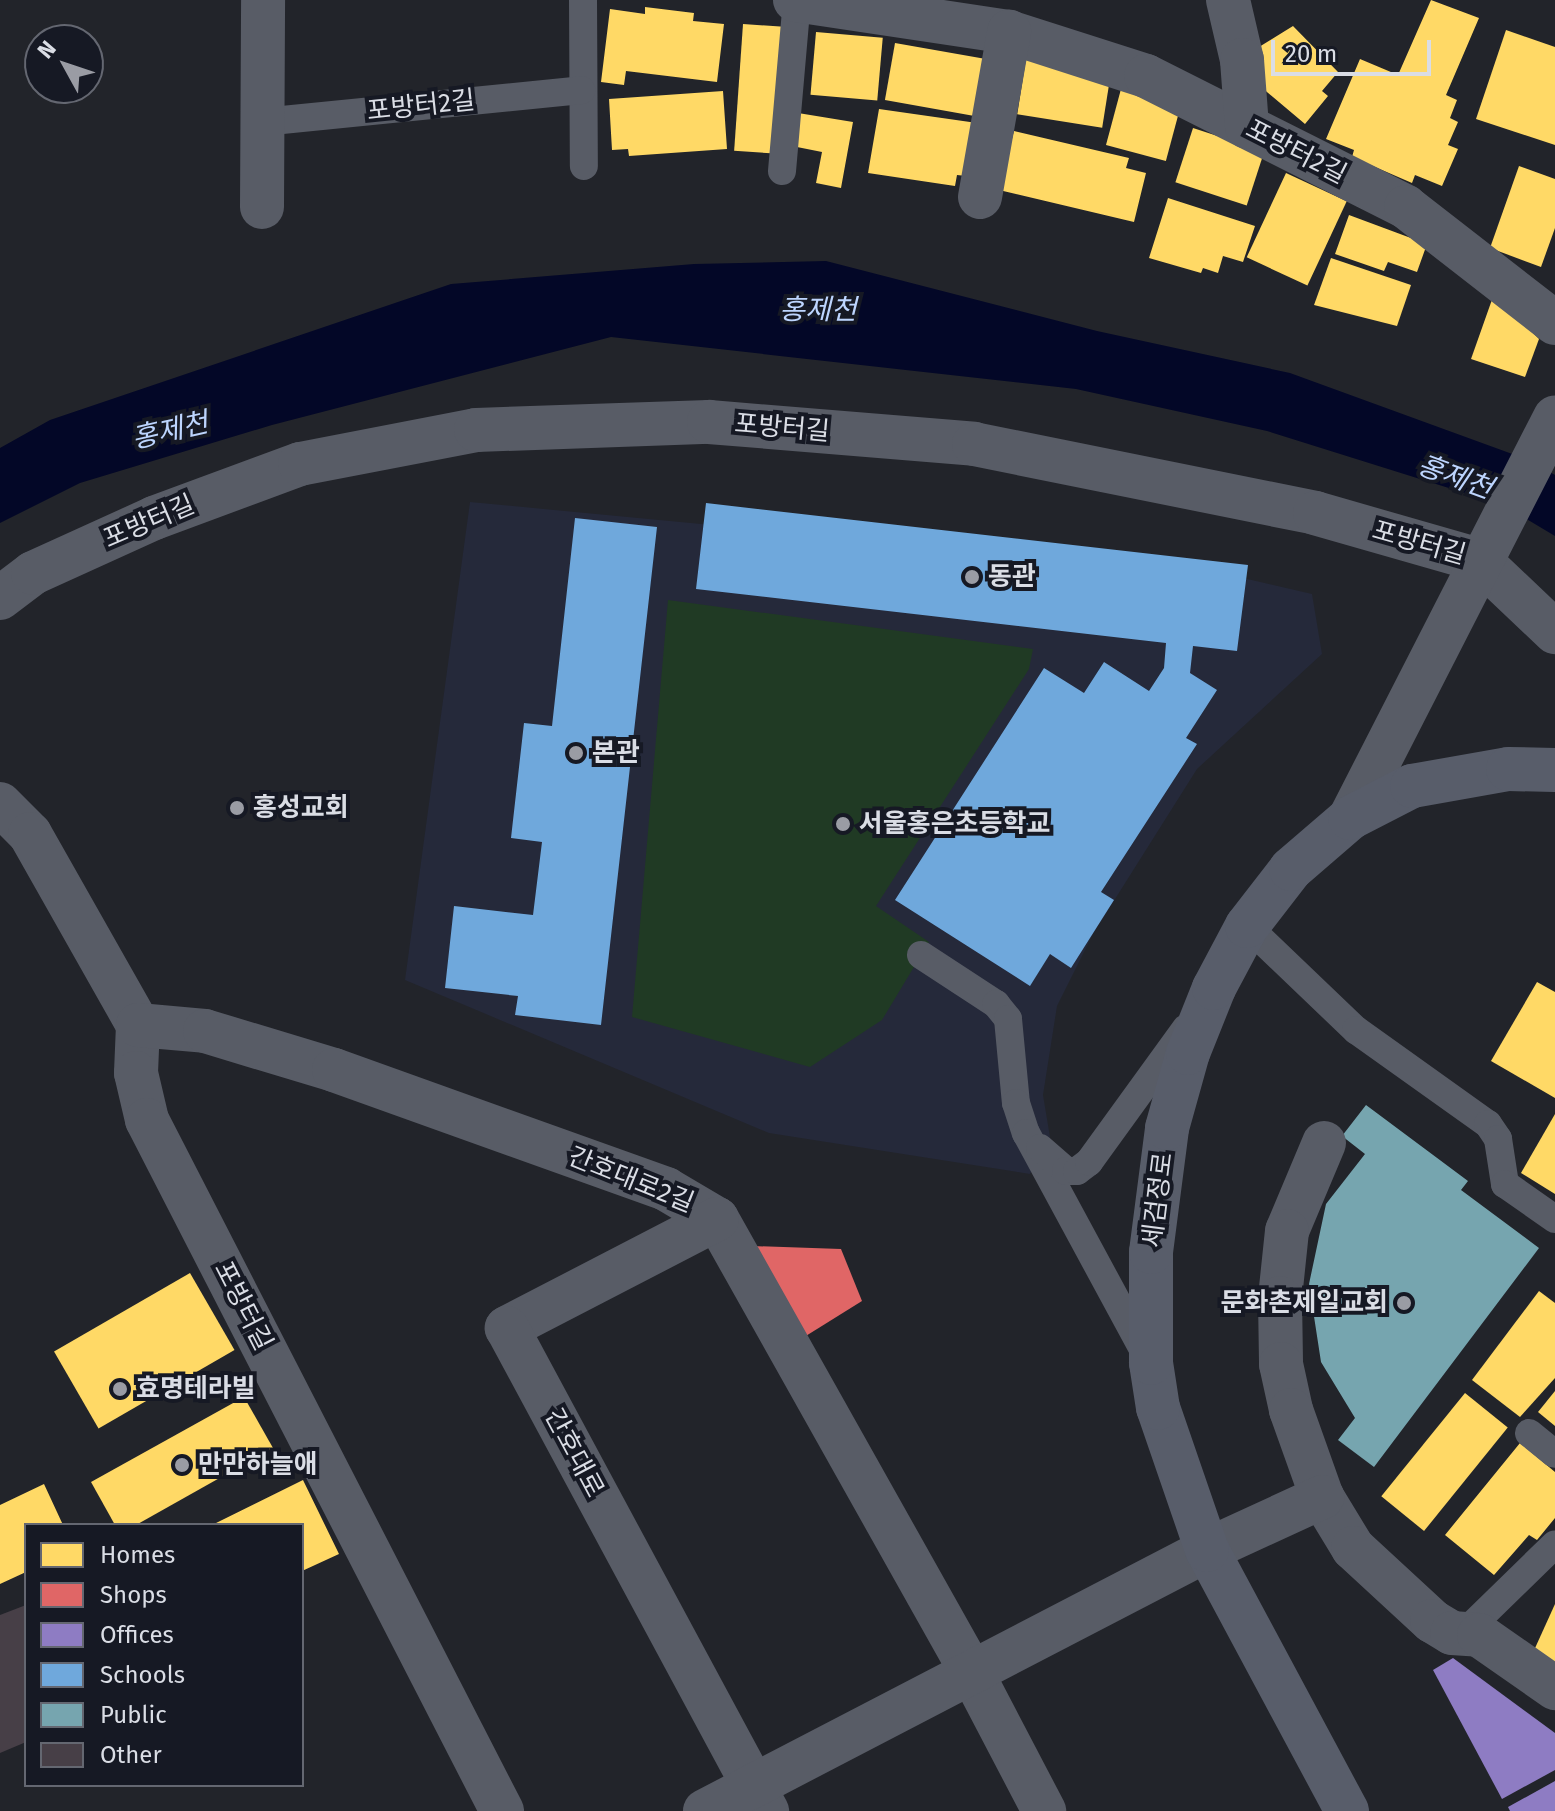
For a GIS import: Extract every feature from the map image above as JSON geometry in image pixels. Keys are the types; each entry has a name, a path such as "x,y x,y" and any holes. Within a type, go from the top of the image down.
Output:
{"main road":[{"name":"세검정로","path":"1347,1811 1207,1550 1158,1408 1151,1363 1151,1252 1167,1128 1188,1053 1214,988 1247,926 1291,869 1350,818 1382,798 1453,775 1555,770"}],"street":[{"path":"262,207 263,0"},
{"name":"포방터2길","path":"796,0 899,8 1009,32 1146,76 1406,207 1555,323"},
{"path":"1228,0 1239,38 1247,127"},
{"path":"980,197 1009,32"},
{"path":"1350,818 1481,555 1555,417"},
{"name":"포방터길","path":"0,598 33,573 154,518 300,464 476,430 580,423 709,422 974,444 1315,513 1481,555 1555,632"},
{"path":"10,831 138,1025"},
{"name":"포방터길","path":"138,1025 136,1073 147,1120 502,1811"},
{"name":"간호대로2길","path":"138,1025 205,1031 334,1070 666,1189 717,1219 972,1673 1044,1811"},
{"path":"1324,1143 1287,1231 1280,1298 1281,1364 1291,1410 1322,1497 1353,1548 1443,1628 1466,1631 1555,1688"},
{"name":"간호대로","path":"717,1219 507,1328 760,1798"},
{"path":"705,1811 760,1798 972,1673 1207,1550 1322,1497"}],"lane":[{"path":"583,0 581,90 584,166"},
{"name":"포방터2길","path":"782,171 796,0"},
{"name":"포방터2길","path":"262,122 581,90"},
{"path":"1247,926 1356,1030 1488,1124 1498,1139 1505,1184 1555,1219"},
{"path":"921,955 996,1004 1008,1019 1016,1103 1026,1133 1151,1363"},
{"path":"1026,1133 1066,1171 1077,1171 1089,1162 1214,988"},
{"path":"1529,1433 1555,1454"},
{"path":"1466,1631 1555,1544"}],"shaded area":[{"path":"470,502 1226,574 1312,594 1322,654 1197,769 1093,934 1057,1006 1043,1095 1050,1137 1030,1174 769,1133 405,980"}],"green space":[{"path":"668,600 1033,649 1029,669 876,906 929,942 882,1020 810,1067 632,1017"}],"water":[{"name":"홍제천","path":"826,261 1097,331 1290,373 1526,459 1555,475 1555,536 1503,505 1267,431 1076,389 611,337 272,425 80,483 0,523 0,448 50,420 451,284 694,264"}],"building: Homes":[{"path":"1431,0 1479,18 1446,95 1457,100 1450,118 1458,122 1448,145 1458,149 1442,186 1415,175 1412,183 1352,157 1354,150 1326,139 1360,59 1398,75"},
{"path":"645,7 694,13 693,21 724,24 717,82 626,71 624,85 601,82 610,9 645,14"},
{"path":"743,24 784,27 775,154 734,151"},
{"path":"1293,26 1338,72 1322,91 1328,96 1305,124 1261,87 1259,47"},
{"path":"1506,30 1555,47 1555,145 1476,119"},
{"path":"816,32 883,38 877,101 811,95"},
{"path":"895,43 992,60 981,117 885,100"},
{"path":"1026,59 1111,72 1102,128 1017,114"},
{"path":"1121,89 1181,105 1166,161 1106,145"},
{"path":"723,91 727,149 629,156 628,149 612,150 609,99"},
{"path":"879,109 984,124 976,177 957,175 955,186 868,173"},
{"path":"798,113 853,122 841,188 816,183 822,152 792,146"},
{"path":"1193,128 1264,151 1247,205 1175,182"},
{"path":"1014,131 1129,158 1126,168 1146,173 1134,222 999,190"},
{"path":"1519,166 1555,179 1555,228 1541,267 1490,248"},
{"path":"1286,173 1347,201 1307,286 1247,257"},
{"path":"1168,198 1255,226 1243,262 1223,256 1218,273 1203,268 1201,273 1149,258"},
{"path":"1349,215 1427,244 1417,272 1388,262 1384,271 1335,254"},
{"path":"1331,258 1411,285 1397,326 1314,305"},
{"path":"1494,294 1539,339 1525,377 1471,359"},
{"path":"1537,982 1555,992 1555,1098 1491,1061"},
{"path":"1555,1114 1555,1194 1521,1173"},
{"name":"효명테라빌","path":"190,1273 234,1350 99,1429 54,1352"},
{"path":"1539,1291 1555,1303 1555,1378 1520,1417 1472,1380"},
{"path":"1555,1391 1555,1426 1538,1412"},
{"path":"1465,1393 1508,1428 1424,1531 1381,1496"},
{"name":"만만하늘애","path":"244,1397 273,1448 140,1523 114,1523 91,1482"},
{"path":"1520,1443 1555,1472 1555,1518 1537,1540 1529,1535 1494,1575 1445,1535"},
{"path":"303,1480 339,1554 304,1570 304,1523 216,1523"},
{"path":"44,1484 62,1523 24,1523 24,1573 0,1584 0,1505"},
{"path":"1555,1604 1555,1668 1531,1657"}],"building: Shops":[{"path":"751,1246 841,1249 862,1301 801,1339"}],"building: Offices":[{"path":"1453,1658 1555,1733 1555,1770 1502,1799 1433,1670"},
{"path":"1555,1781 1555,1811 1510,1811 1508,1807"}],"building: Schools":[{"path":"706,503 1248,565 1237,651 1193,646 1190,673 1217,690 1186,738 1197,744 1101,892 1114,900 1071,968 1050,954 1030,986 895,900 1044,668 1084,693 1104,662 1149,691 1164,668 1166,643 696,589"},
{"name":"본관","path":"575,518 657,527 601,1025 515,1015 518,996 445,988 454,906 533,915 542,842 511,838 524,723 552,726"}],"building: Public":[{"name":"문화촌제일교회","path":"1366,1105 1468,1181 1461,1190 1539,1248 1374,1467 1338,1440 1355,1418 1321,1362 1309,1284 1326,1204 1365,1154 1342,1136"}],"building: Other":[{"path":"24,1606 24,1743 0,1753 0,1615"}],"place":[{"name":"동관","path":"972,577"},
{"name":"본관","path":"576,753"},
{"name":"홍성교회","path":"237,808"},
{"name":"서울홍은초등학교","path":"843,824"},
{"name":"문화촌제일교회","path":"1404,1303"},
{"name":"효명테라빌","path":"120,1389"},
{"name":"만만하늘애","path":"182,1465"}]}
